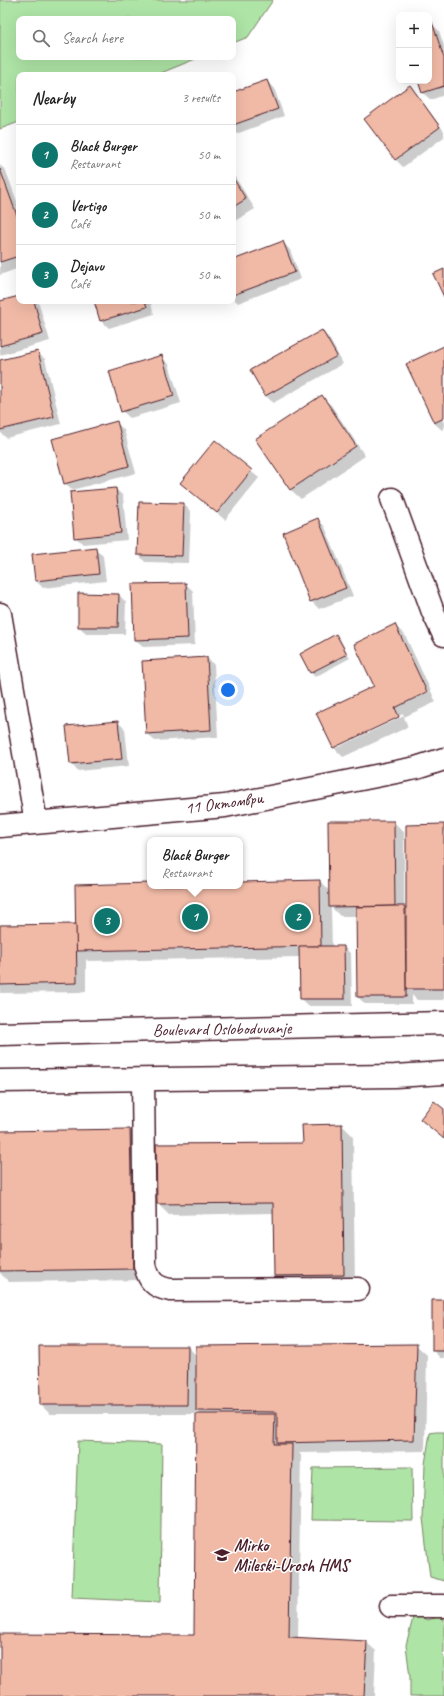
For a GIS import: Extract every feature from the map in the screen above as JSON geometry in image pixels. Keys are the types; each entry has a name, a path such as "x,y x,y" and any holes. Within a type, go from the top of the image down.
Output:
{"street":[{"path":"392,499 433,612 444,635"},
{"path":"0,614 36,822"},
{"name":"11 Октомври","path":"0,826 225,806 416,768 444,760"},
{"name":"Boulevard Osloboduvanje","path":"0,1034 444,1023"},
{"path":"0,1081 395,1076 444,1073"},
{"path":"143,1080 145,1265 147,1274 152,1282 161,1288 170,1290 358,1289"},
{"path":"391,1606 444,1606"}],"green space":[{"path":"0,0 273,0 248,37 236,42 236,16 16,16 16,60 193,60 163,72 16,72 16,123 0,129"},
{"path":"444,1432 444,1581 430,1577 423,1518 425,1464 430,1433"},
{"path":"78,1441 162,1444 160,1602 72,1598"},
{"path":"412,1467 413,1521 311,1520 313,1468"},
{"path":"414,1614 427,1620 439,1617 444,1619 444,1652 442,1654 444,1658 444,1696 410,1696 410,1677 406,1645"}],"building":[{"path":"432,22 444,58 444,86 422,93 419,84 432,84"},
{"path":"267,80 278,109 236,124 236,91"},
{"path":"410,85 440,127 395,160 364,119"},
{"path":"0,169 16,213 16,257 0,262"},
{"path":"236,183 246,199 236,205"},
{"path":"283,241 295,272 236,294 236,259"},
{"path":"444,269 444,297 433,274"},
{"path":"16,297 16,304 35,304 43,334 0,346 0,301"},
{"path":"95,304 146,304 147,307 100,321"},
{"path":"322,330 337,356 265,396 250,370"},
{"path":"444,346 444,418 434,423 406,364"},
{"path":"38,351 54,417 0,430 0,360"},
{"path":"162,355 174,396 121,412 109,371"},
{"path":"322,395 356,446 290,490 255,439"},
{"path":"117,421 129,466 64,484 52,439"},
{"path":"215,440 252,470 217,513 180,483"},
{"path":"116,488 121,533 74,538 70,492"},
{"path":"139,502 184,503 182,556 137,555"},
{"path":"318,518 346,588 310,602 283,533"},
{"path":"96,547 99,574 35,581 32,554"},
{"path":"186,583 188,638 134,640 132,584"},
{"path":"78,593 119,594 118,627 78,627"},
{"path":"395,624 427,692 395,708 399,717 333,748 316,713 374,686 354,644"},
{"path":"336,634 347,654 310,673 300,654"},
{"path":"207,657 211,730 146,734 142,661"},
{"path":"118,721 122,759 70,764 66,726"},
{"path":"328,821 394,821 395,906 329,907"},
{"path":"444,824 444,989 406,989 406,825"},
{"path":"320,880 321,946 76,951 75,885 147,883 147,889 243,889 243,882"},
{"path":"405,906 406,997 357,997 356,907"},
{"path":"76,924 77,983 0,985 0,925"},
{"path":"299,946 344,946 345,999 300,999"},
{"path":"434,1101 444,1109 444,1139 420,1119"},
{"path":"342,1124 344,1275 274,1276 273,1203 157,1204 156,1144 303,1143 302,1125"},
{"path":"130,1129 133,1269 0,1271 0,1131"},
{"path":"432,1300 444,1300 444,1351 432,1351"},
{"path":"417,1344 414,1440 277,1443 277,1412 196,1411 196,1346"},
{"path":"39,1346 188,1346 187,1405 40,1405"},
{"path":"196,1414 275,1414 274,1444 292,1444 289,1637 367,1641 364,1696 0,1696 0,1634 194,1635"}],"place":[{"name":"Black Burger","path":"195,917"},
{"name":"Vertigo","path":"298,917"},
{"name":"Dejavu","path":"107,921"},
{"name":"Mirko Mileski-Urosh HMS","path":"222,1555"}]}
